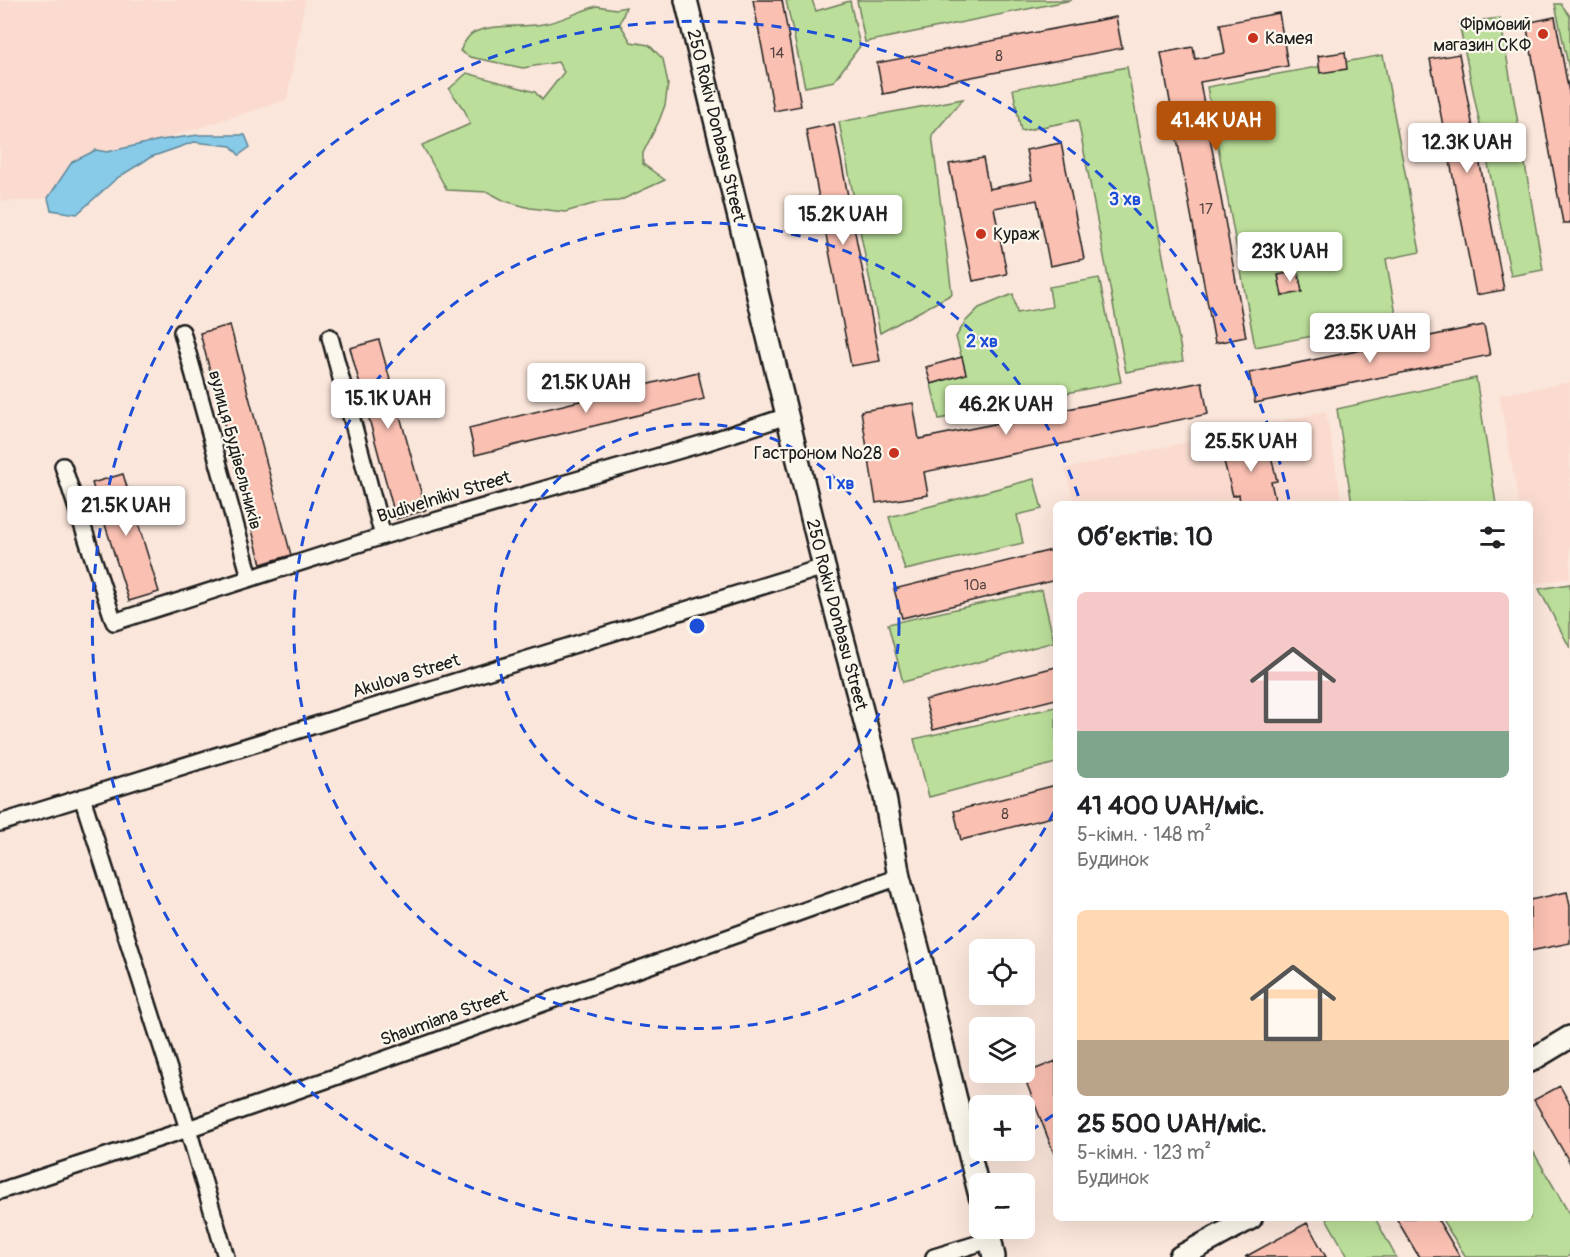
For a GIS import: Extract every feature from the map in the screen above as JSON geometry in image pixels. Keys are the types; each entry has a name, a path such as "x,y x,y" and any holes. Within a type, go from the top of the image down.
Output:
{"street":[{"name":"250 Rokiv Donbasu Street","path":"686,0 824,567 885,797 899,877 974,1173"},
{"name":"вулиця Будівельників","path":"182,332 250,577"},
{"path":"330,337 383,536"},
{"name":"Budivelnikiv Street","path":"63,466 114,622 383,536 708,442 787,416"},
{"name":"Akulova Street","path":"0,824 824,567"},
{"path":"82,797 188,1129 226,1257"},
{"name":"Shaumiana Street","path":"0,1191 188,1129 899,877"},
{"path":"1533,1059 1570,1037"},
{"path":"1180,1257 1246,1221"},
{"path":"934,1257 991,1242"}],"shaded area":[{"path":"0,0 305,0 287,100 70,168 48,198 6,202 0,199"},
{"path":"1570,382 1570,578 1534,584 1533,501 1518,501 1499,395"},
{"path":"1326,411 1341,501 1074,501 1065,469"}],"green space":[{"path":"786,0 812,0 816,11 850,1 860,46 834,81 805,87"},
{"path":"857,0 1072,0 865,42"},
{"path":"1555,4 1561,4 1570,16 1570,74"},
{"path":"597,6 616,9 626,7 620,24 631,42 649,45 663,59 668,84 665,105 643,153 643,164 665,180 619,201 600,202 565,212 530,208 505,201 488,192 447,190 422,145 470,124 465,111 449,89 467,73 535,92 542,100 564,72 558,62 523,68 470,57 460,51 467,38 473,33 489,28 550,23"},
{"path":"1500,18 1543,270 1511,276 1459,23"},
{"path":"1383,55 1420,252 1386,259 1397,320 1255,347 1207,87"},
{"path":"1127,67 1183,361 1126,372 1078,120 1021,131 1013,89"},
{"path":"963,99 932,135 952,294 880,333 839,122"},
{"path":"1099,278 1121,382 939,419 931,384 966,374 956,337 965,322 979,308 1013,294 1017,313 1052,307 1049,287"},
{"path":"1476,378 1496,501 1352,501 1337,409"},
{"path":"1034,479 1042,509 1017,515 1023,543 905,570 889,517"},
{"path":"1570,584 1570,648 1539,589"},
{"path":"1042,590 1053,642 903,682 888,624"},
{"path":"1053,708 1053,764 929,797 914,739"},
{"path":"1533,1151 1570,1215 1570,1255 1567,1257 1466,1257 1443,1221 1533,1221"},
{"path":"1328,1221 1377,1221 1396,1257 1348,1257"}],"water":[{"path":"199,135 245,135 250,147 239,155 231,146 194,142 151,157 117,178 77,214 51,210 48,198 72,162 96,150 107,152 160,140"}],"building":[{"path":"753,0 782,0 801,106 774,111"},
{"path":"1279,13 1288,66 1200,82 1246,337 1215,343 1161,53 1193,47 1195,59 1225,53 1220,24"},
{"path":"1116,17 1122,48 883,94 877,63"},
{"path":"1555,17 1570,98 1570,223 1563,223 1526,23"},
{"path":"1345,52 1347,69 1320,73 1318,56"},
{"path":"1459,54 1504,290 1476,295 1430,59"},
{"path":"834,124 880,361 851,366 806,130"},
{"name":"Кураж","path":"1061,143 1084,259 1050,266 1037,200 994,208 1007,274 973,281 949,164 983,158 989,189 1032,180 1026,150"},
{"path":"1298,271 1302,292 1282,296 1278,275"},
{"path":"230,325 291,555 261,564 200,333"},
{"path":"1484,325 1490,355 1255,403 1249,373"},
{"path":"379,340 426,510 396,519 350,348"},
{"path":"962,357 966,374 931,384 926,367"},
{"path":"698,372 704,399 475,455 469,428"},
{"path":"1202,382 1208,414 924,472 928,495 876,503 861,411 913,403 919,439"},
{"path":"1267,439 1277,481 1271,482 1275,501 1240,501 1239,494 1233,496 1221,450"},
{"path":"123,474 159,592 129,601 92,483"},
{"path":"1053,550 1053,581 902,618 894,589"},
{"path":"1053,668 1053,700 933,730 925,700"},
{"path":"1053,786 1053,817 961,840 954,811"},
{"path":"1567,892 1570,906 1570,943 1533,950 1533,899"},
{"path":"1053,1062 1053,1151 1035,1105 1035,1095 1031,1095 1027,1083 1035,1083 1035,1069"},
{"path":"1560,1086 1570,1104 1570,1163 1534,1100"},
{"path":"1398,1221 1439,1221 1460,1257 1419,1257"},
{"path":"1307,1223 1326,1257 1245,1257"}],"place":[{"name":"Фірмовий магазин СКФ","path":"1543,34"},
{"name":"Камея","path":"1253,38"},
{"name":"Кураж","path":"981,234"},
{"name":"Гастроном №28","path":"894,453"}]}
